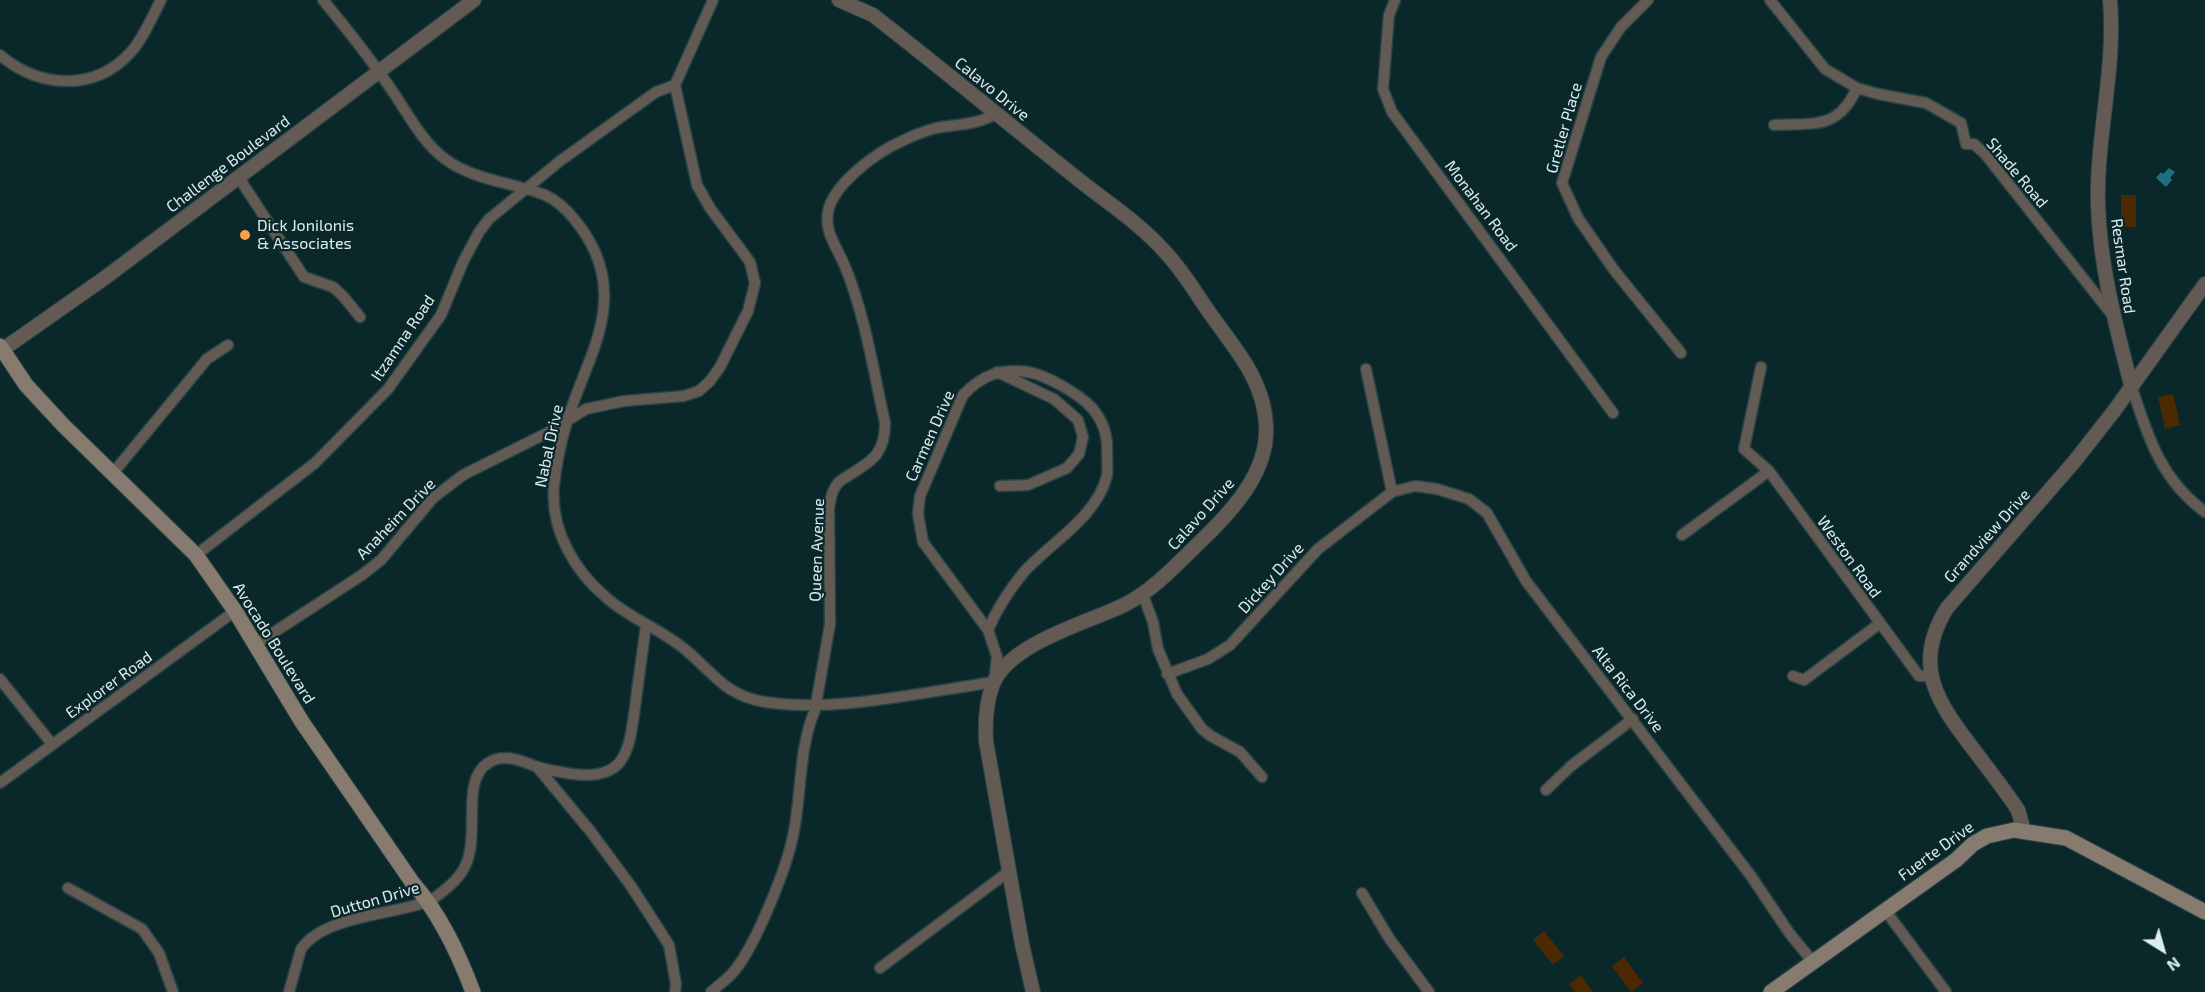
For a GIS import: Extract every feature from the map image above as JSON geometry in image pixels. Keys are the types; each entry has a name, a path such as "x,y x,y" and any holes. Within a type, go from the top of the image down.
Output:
{"main road":[{"name":"Avocado Boulevard","path":"1,349 26,385 63,425 196,555 235,611 305,726 412,882 429,901 453,945 473,992"},
{"name":"Fuerte Drive","path":"1771,992 1956,860 1973,844 1987,836 2014,830 2066,838 2205,912"}],"street":[{"path":"0,55 22,71 41,79 73,81 93,76 112,67 129,54 136,46 160,0"},
{"name":"Nabal Drive","path":"323,0 353,35 429,144 446,160 475,175 548,196 577,224 595,251 603,281 600,333 567,422 553,497 555,522 575,562 608,600 687,651 726,687 758,700 815,705 856,702 994,682"},
{"name":"Challenge Boulevard","path":"1,349 106,277 474,0"},
{"path":"675,85 713,0"},
{"name":"Calavo Drive","path":"839,0 873,15 1134,222 1166,252 1251,370 1264,408 1267,428 1260,465 1234,506 1212,530 1143,594 1122,606 1073,625 1033,646 1015,659 994,682"},
{"name":"Monahan Road","path":"1395,0 1389,15 1383,89 1392,112 1613,413"},
{"name":"Gretler Place","path":"1648,0 1621,27 1601,57 1562,183 1583,226 1614,270 1681,353"},
{"name":"Shade Road","path":"1770,0 1825,69 1857,88 1926,103 1961,123 1966,144 1974,144 1985,154 2114,317"},
{"name":"Resmar Road","path":"2110,0 2110,62 2106,109 2100,142 2098,205 2104,274 2131,385 2147,434 2168,476 2187,499 2205,512"},
{"name":"Itzamna Road","path":"196,555 315,463 388,389 441,315 463,262 479,232 489,219 560,161 656,92 675,85"},
{"name":"Anaheim Drive","path":"256,644 362,575 381,560 433,498 456,480 567,422 579,412 606,404 684,396 699,391 710,381 720,367 752,299 755,283 750,262 710,208 697,185 675,85"},
{"path":"1774,125 1819,123 1835,117 1850,105 1857,88"},
{"name":"Queen Avenue","path":"711,992 735,970 748,950 784,864 793,836 802,762 830,624 832,493 839,482 873,461 883,443 885,430 861,311 830,234 827,213 844,183 863,166 894,145 935,129 986,121 998,114"},
{"path":"239,178 304,277 333,287 360,317"},
{"name":"Grandview Drive","path":"2024,831 2018,810 1941,705 1931,676 1930,655 1933,635 1947,608 2074,462 2205,284"},
{"path":"113,472 207,359 228,345"},
{"name":"Weston Road","path":"1761,367 1744,449 1769,471 1919,676 1931,676"},
{"path":"1366,369 1392,492"},
{"name":"Carmen Drive","path":"988,630 996,612 1014,585 1026,570 1080,520 1095,500 1107,476 1107,434 1097,414 1084,399 1035,374 1014,370 986,376 973,384 963,395 920,496 918,514 923,542 988,630 997,657 994,682"},
{"path":"997,372 1054,399 1078,420 1083,437 1079,454 1068,468 1028,485 1000,486"},
{"path":"1682,535 1769,471"},
{"name":"Alta Rica Drive","path":"1392,492 1415,486 1437,489 1469,499 1482,508 1491,519 1526,581 1633,719 1751,876 1790,934 1813,962"},
{"name":"Dickey Drive","path":"1167,674 1208,659 1230,645 1318,549 1392,492"},
{"path":"1143,594 1153,622 1158,649 1177,694 1202,729 1240,752 1262,777"},
{"name":"Explorer Road","path":"0,783 235,611"},
{"name":"Dutton Drive","path":"289,992 301,949 318,933 340,924 429,901 457,878 470,858 474,784 481,769 490,761 501,758 525,762 538,768 579,776 592,776 611,769 622,759 629,745 646,624"},
{"path":"1793,676 1804,680 1879,624"},
{"path":"0,680 52,744"},
{"path":"994,682 986,722 986,741 1008,872 1027,973 1033,992"},
{"path":"1546,790 1570,766 1633,719"},
{"path":"538,768 591,832 631,886 669,945 676,984 675,992"},
{"path":"880,968 1008,872"},
{"path":"68,888 142,929 159,954 173,992"},
{"path":"1362,893 1389,938 1430,992"},
{"path":"1885,910 1947,992"}],"shaded area":[{"path":"2121,195 2136,195 2136,227 2121,227"},
{"path":"2173,394 2180,425 2165,429 2158,397"},
{"path":"1544,931 1564,956 1553,965 1533,940"},
{"path":"1624,957 1643,983 1631,992 1612,966"},
{"path":"1581,975 1593,992 1575,992 1569,984"}],"water":[{"path":"2169,168 2175,172 2166,187 2156,178"}],"place":[{"name":"Dick Jonilonis & Associates","path":"245,235"}]}
